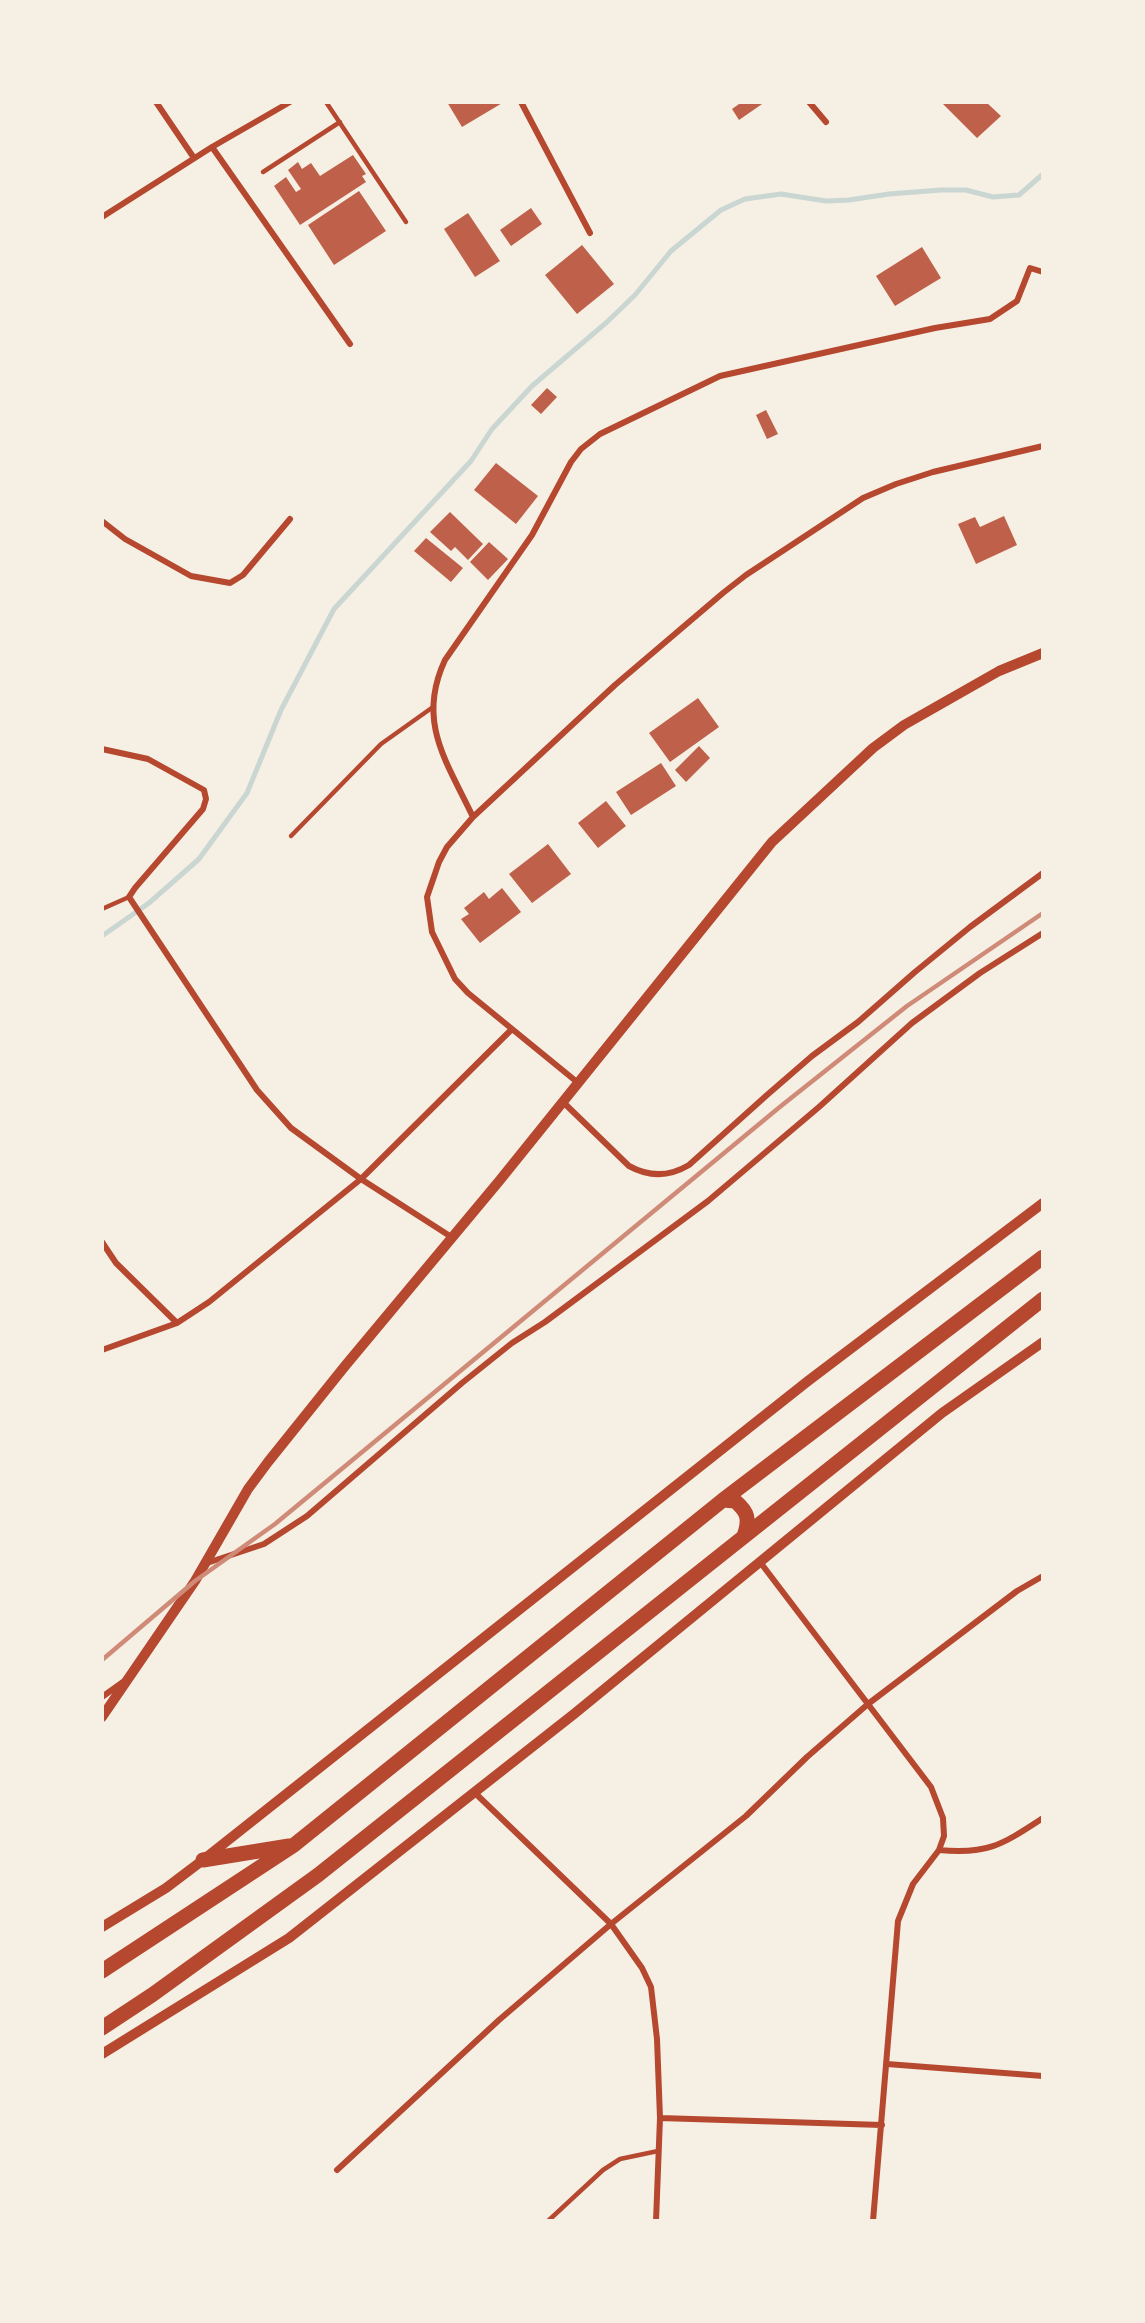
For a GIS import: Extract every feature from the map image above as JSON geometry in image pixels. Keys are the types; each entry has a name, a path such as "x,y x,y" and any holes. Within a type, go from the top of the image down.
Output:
{"main road":[{"path":"102,1971 294,1845 723,1500 1043,1257"},
{"path":"102,2028 152,1995 318,1875 1043,1299"},
{"path":"723,1500 735,1501 748,1514 749,1524 744,1536"},
{"path":"203,1860 294,1845"}],"street":[{"path":"156,102 195,158"},
{"path":"102,217 212,147 290,102"},
{"path":"521,102 590,233"},
{"path":"809,102 826,122"},
{"path":"212,147 350,344"},
{"path":"473,817 437,744 433,707 437,677 445,660 532,535 571,462 581,449 600,434 720,376 935,328 990,319 1017,301 1030,268 1043,272"},
{"path":"577,1083 468,993 455,979 432,932 428,915 428,897 439,862 447,847 473,817 615,685 746,575 863,498 933,472 1043,446"},
{"path":"102,521 125,539 191,576 230,583 243,575 290,519"},
{"path":"102,1717 204,1564 248,1489 268,1462 453,1238 772,842 873,748 904,725 999,671 1043,654"},
{"path":"102,748 148,759 204,790 206,798 203,809 129,897 257,1090 291,1128 361,1179 453,1238"},
{"path":"563,1102 629,1166 640,1172 654,1174 679,1171 689,1165 813,1056 858,1022 970,927 1043,873"},
{"path":"204,1564 264,1544 307,1516 512,1343 545,1322 708,1201 819,1107 912,1023 980,973 1043,933"},
{"path":"102,1350 177,1323 209,1302 361,1179 512,1029"},
{"path":"102,1927 166,1888 203,1860 808,1381 1043,1203"},
{"path":"102,1242 116,1263 177,1323"},
{"path":"102,2054 289,1938 574,1714 942,1413 1043,1342"},
{"path":"760,1562 931,1787 943,1818 944,1836 939,1850 913,1884 898,1921 873,2221"},
{"path":"337,2170 499,2020 611,1924 746,1816 807,1756 868,1704 1017,1591 1043,1576"},
{"path":"102,1697 127,1678"},
{"path":"474,1792 611,1924 642,1968 651,1987 657,2039 660,2118 656,2221"},
{"path":"939,1850 966,1853 994,1847 1043,1818"},
{"path":"887,2064 1043,2076"},
{"path":"660,2118 882,2125"}],"lane":[{"path":"326,102 406,222"},
{"path":"262,172 340,122"},
{"path":"291,836 381,744 433,707"},
{"path":"102,909 129,897"},
{"path":"548,2221 603,2170 620,2159 658,2151"}],"building":[{"path":"447,102 504,102 462,127"},
{"path":"737,102 765,102 739,120 732,109 739,104"},
{"path":"946,102 986,102 1001,116 977,138 943,104"},
{"path":"353,155 366,174 362,176 366,182 300,225 274,186 286,177 296,192 301,189 288,170 298,162 302,169 311,163 320,176"},
{"path":"359,191 386,231 334,265 308,225"},
{"path":"531,208 542,224 511,246 500,230"},
{"path":"468,213 500,261 475,277 444,229"},
{"path":"582,245 614,284 577,314 545,275"},
{"path":"922,247 941,278 895,306 876,276"},
{"path":"547,388 557,397 541,414 531,405"},
{"path":"766,410 778,434 767,439 756,415"},
{"path":"496,463 538,496 516,524 474,490"},
{"path":"450,512 483,544 468,560 455,547 451,551 430,532"},
{"path":"1004,516 1017,545 976,564 958,524 975,517 980,527"},
{"path":"426,538 463,568 451,582 414,551"},
{"path":"489,542 508,559 488,580 470,562"},
{"path":"698,698 719,727 670,762 649,733"},
{"path":"699,746 710,758 686,782 675,770"},
{"path":"661,763 676,786 631,815 616,792"},
{"path":"606,801 626,826 598,848 578,823"},
{"path":"548,844 571,874 532,903 509,874"},
{"path":"502,888 521,912 480,943 461,919 469,914 464,908 484,892 489,899"}],"waterway":[{"path":"102,936 149,903 199,859 247,793 281,710 334,609 471,461 492,429 532,386 607,322 635,295 671,251 721,210 745,199 781,194 826,201 941,190 966,190 993,197 1019,195 1043,174"}],"railway":[{"path":"102,1660 195,1581 275,1524 781,1106 907,1006 1043,913"}]}
